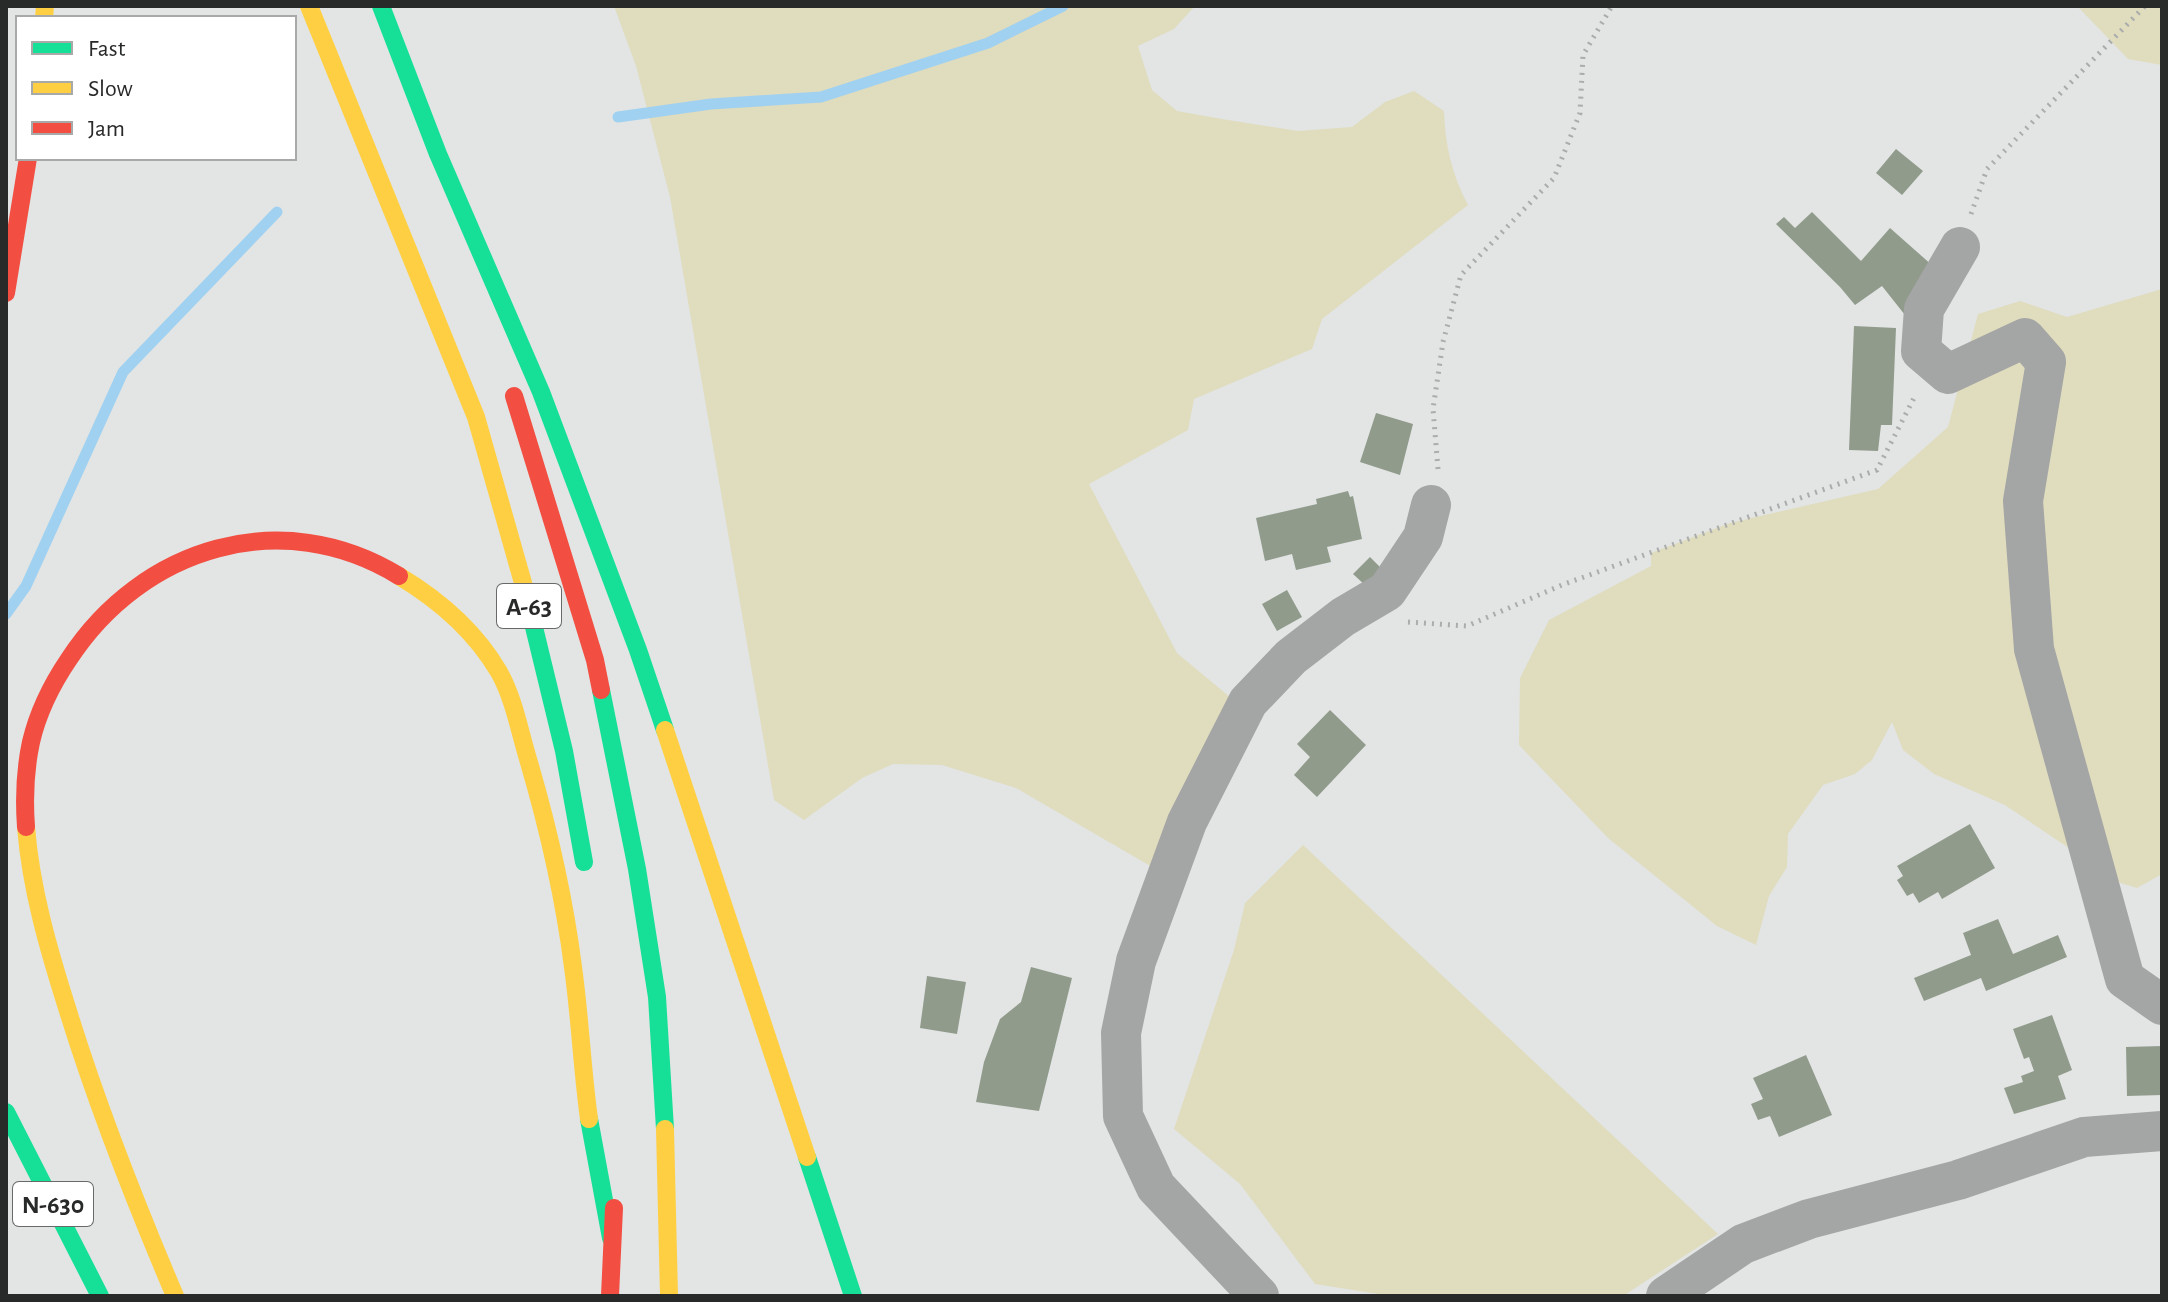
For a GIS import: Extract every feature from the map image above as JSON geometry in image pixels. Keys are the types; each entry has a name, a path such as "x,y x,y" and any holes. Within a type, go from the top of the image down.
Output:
{"highway":[{"name":"A-63","path":"309,6 476,417 535,626 564,751 586,874"},
{"path":"381,6 438,154 541,392 638,650 853,1296"},
{"path":"438,154 490,320"},
{"path":"6,293 28,160"},
{"path":"509,380 595,660 637,869 657,997 666,1140 669,1296"},
{"path":"175,1296 132,1196 91,1083 48,945 29,861 25,800 29,748 46,697 67,660 104,612 126,592 161,570 208,550 253,541 307,541 351,551 397,573 447,608 481,646 507,688 547,823 564,908 590,1120 611,1238"},
{"name":"N-630","path":"6,1112 100,1296"},
{"path":"610,1296 617,1170"}],"street":[{"path":"1960,247 1924,309 1921,351 1948,374 2025,338 2046,362 2023,501 2034,649 2125,979 2162,1005"},
{"path":"1259,1296 1156,1187 1123,1116 1121,1033 1133,975 1159,893 1187,822 1248,702 1291,657 1343,617 1387,591 1423,537 1431,505"},
{"path":"1666,1296 1743,1244 1809,1219 1958,1180 2084,1137 2162,1131"}],"path":[{"path":"1431,505 1439,467 1433,409 1443,342 1461,275 1554,178 1580,113 1583,55 1612,6"},
{"path":"1960,247 1987,169 2145,6"},
{"path":"1405,621 1467,626 1562,585 1877,470 1933,361"}],"shaded area":[{"path":"614,6 1195,6 1174,29 1138,46 1152,90 1177,111 1298,131 1352,127 1385,102 1414,91 1444,111 1450,160 1468,205 1322,319 1312,349 1194,399 1188,430 1089,484 1177,653 1231,698 1152,867 1016,788 942,765 893,764 862,778 804,820 774,800 670,197 636,66"},
{"path":"2080,6 2162,6 2162,65 2128,59"},
{"path":"2162,289 2162,874 2137,888 2121,883 2005,805 1934,774 1903,750 1892,722 1872,760 1855,774 1823,785 1788,834 1787,867 1769,896 1756,945 1717,926 1608,838 1519,745 1520,678 1549,620 1651,566 1651,553 1730,523 1878,489 1948,427 1978,314 2020,301 2067,317"},
{"path":"1303,845 1718,1234 1623,1296 1391,1296 1315,1284 1240,1184 1174,1129 1234,950 1245,903"}],"building":[{"path":"1896,149 1923,171 1902,195 1876,173"},
{"path":"1812,212 1861,261 1890,228 1942,274 1905,315 1882,286 1855,305 1776,224 1784,217 1795,228"},
{"path":"1854,326 1896,328 1892,425 1881,425 1878,451 1849,450"},
{"path":"1376,413 1413,424 1400,475 1360,462"},
{"path":"1348,491 1350,497 1353,496 1362,539 1327,547 1331,562 1296,570 1292,554 1265,561 1256,518 1317,504 1316,499"},
{"path":"1370,557 1382,569 1366,586 1353,574"},
{"path":"1287,590 1302,617 1277,631 1262,604"},
{"path":"1330,710 1366,745 1317,797 1294,775 1310,757 1297,744"},
{"path":"1970,824 1995,868 1942,899 1938,892 1919,903 1913,893 1907,896 1897,880 1903,876 1897,866"},
{"path":"1998,919 2013,954 2058,935 2067,957 1986,991 1981,978 1924,1001 1914,978 1971,955 1963,933"},
{"path":"1031,967 1072,978 1039,1111 976,1102 984,1062 1000,1019 1021,1002"},
{"path":"927,976 966,982 957,1034 920,1028"},
{"path":"2052,1015 2072,1070 2058,1076 2066,1099 2014,1114 2004,1088 2023,1082 2021,1076 2034,1071 2029,1057 2024,1059 2013,1029"},
{"path":"2162,1046 2162,1095 2127,1096 2126,1047"},
{"path":"1806,1055 1832,1115 1779,1137 1770,1116 1758,1120 1751,1104 1763,1099 1753,1078"}],"waterway":[{"path":"618,117 711,104 821,97 988,43 1063,6"},
{"path":"6,614 26,586 123,372 277,212"}],"traffic: fast":[{"path":"381,6 438,154 541,392 665,730"},
{"path":"525,590 564,751 584,862"},
{"path":"601,690 637,869 657,997 665,1129"},
{"path":"6,1112 100,1296"},
{"path":"589,1119 611,1238"},
{"path":"807,1157 853,1296"}],"traffic: slow":[{"path":"44,16 45,6"},
{"path":"309,6 476,417 525,590"},
{"path":"399,576 442,606 479,643 499,672 512,703 549,836 565,914 589,1119"},
{"path":"665,730 807,1157"},
{"path":"26,827 36,897 68,1011 118,1155 175,1296"},
{"path":"665,1129 669,1296"}],"traffic: jam":[{"path":"6,293 28,160"},
{"path":"514,396 595,660 601,690"},
{"path":"26,827 29,753 46,699 69,659 99,620 135,589 175,565 218,548 262,541 308,543 354,554 399,576"},
{"path":"610,1296 614,1208"}]}
